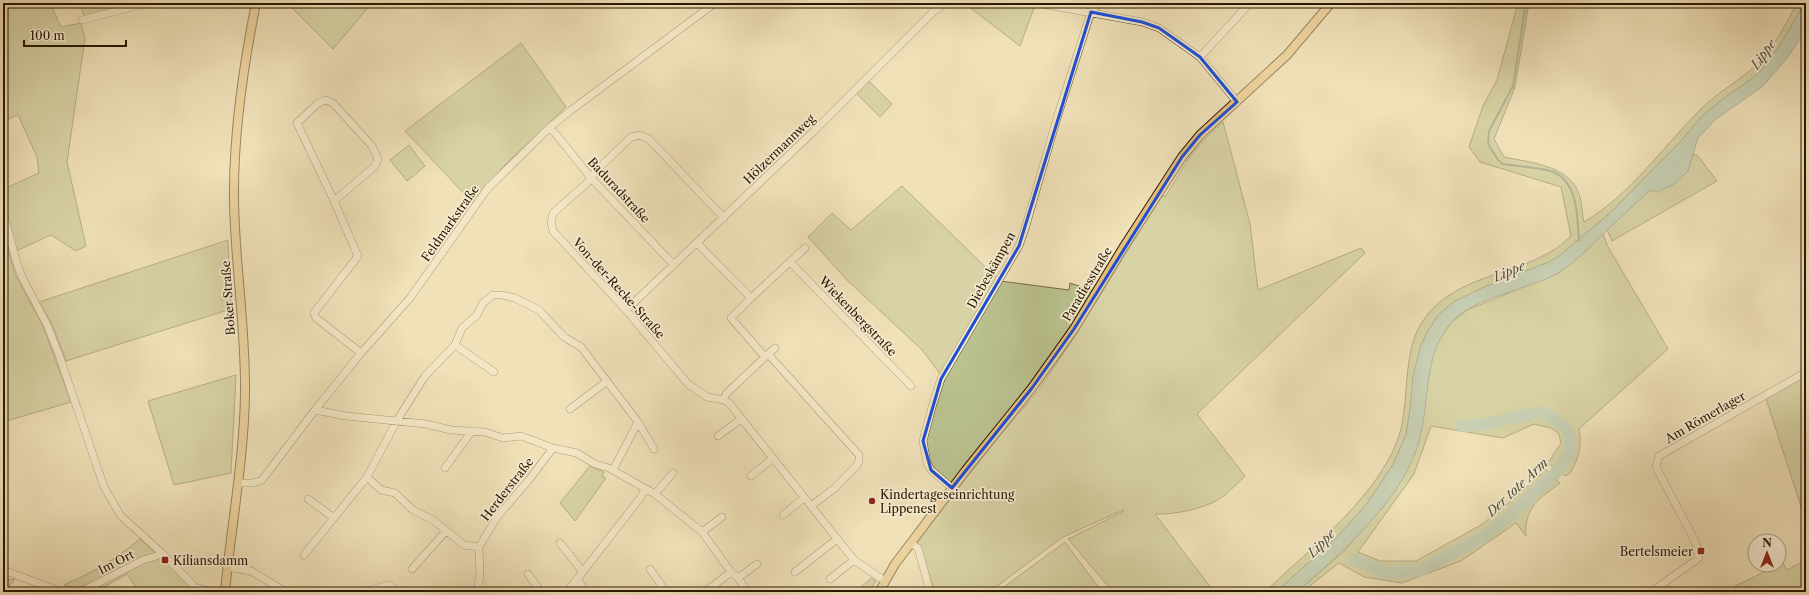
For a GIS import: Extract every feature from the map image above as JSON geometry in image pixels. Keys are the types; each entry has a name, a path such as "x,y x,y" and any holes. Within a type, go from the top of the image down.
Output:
{"main road":[{"name":"Boker Straße","path":"225,592 227,566 239,483 245,393 234,170 242,84 256,3"},
{"name":"Paradiesstraße","path":"879,592 911,543 952,488 1032,388 1074,329 1123,248 1182,157 1200,135 1287,55 1331,3"}],"street":[{"path":"82,20 147,3"},
{"name":"Feldmarkstraße","path":"239,483 253,484 262,480 315,410 361,353 410,298 488,188 549,128 608,81 715,3"},
{"name":"Hölzermannweg","path":"626,310 814,131 934,11 946,3"},
{"path":"1037,3 1142,22 1160,28 1200,57 1237,102"},
{"name":"Diebeskämpen","path":"952,488 931,470 927,463 923,441 932,406 941,379 1019,246 1056,118 1091,12 1099,3"},
{"path":"1200,57 1250,3"},
{"path":"334,201 375,166 378,159 372,146 358,130 333,103 325,100 317,104 297,123 358,256 314,313 316,318 361,353"},
{"name":"Baduradstraße","path":"549,128 556,133 591,178 674,265"},
{"path":"591,178 596,171 631,137 640,135 649,138 724,218"},
{"name":"Von-der-Recke-Straße","path":"591,178 553,213 551,227 553,231 626,310 688,384 707,397 724,400"},
{"path":"3,212 22,277 47,325 59,355 104,487 121,516 163,554 195,587 212,592"},
{"path":"697,243 751,298"},
{"path":"805,248 731,318 859,455 859,461 857,464 839,483 811,506"},
{"name":"Wiekenbergstraße","path":"790,262 911,386"},
{"path":"304,555 367,477 396,422 425,376 455,345 462,328 477,315 483,303 494,295 515,298 539,310 564,336 581,347 606,382 638,422 654,448"},
{"path":"455,345 494,372"},
{"path":"775,348 726,394 724,400 729,403 854,560 886,581"},
{"name":"Am Römerlager","path":"1651,592 1698,558 1696,543 1656,467 1659,456 1806,372"},
{"path":"570,410 606,382"},
{"path":"315,410 396,422 426,424 452,430 485,432 503,438 521,436 553,448 577,453 595,464 613,470 655,494 702,532 731,572 738,578 748,592"},
{"path":"718,436 741,419"},
{"path":"613,470 638,422"},
{"path":"445,468 472,431"},
{"name":"Herderstraße","path":"479,547 497,517 528,481 553,448"},
{"path":"751,476 773,458"},
{"path":"655,494 673,473"},
{"path":"367,477 381,490 395,493 413,510 433,520 464,544 479,547 480,576 477,592"},
{"path":"567,592 641,497 645,489"},
{"path":"783,515 804,498"},
{"path":"308,499 334,518"},
{"path":"702,532 722,517"},
{"path":"412,569 446,531"},
{"path":"795,572 837,539"},
{"path":"560,543 583,572"},
{"path":"911,543 918,548 930,592"},
{"name":"Im Ort","path":"80,592 143,560 163,554"},
{"path":"830,579 854,560"},
{"path":"738,578 757,564"},
{"path":"227,566 251,571 281,591"},
{"path":"650,569 666,592"},
{"path":"3,570 62,592"},
{"path":"705,592 731,572"},
{"path":"528,574 541,592"},
{"path":"577,579 586,592"},
{"path":"368,592 370,590 389,585 396,592"}],"highlighted area":[{"path":"1091,12 1142,22 1159,28 1200,57 1237,102 1200,135 1182,157 1074,329 1032,388 952,488 931,470 923,441 941,379 1019,246"}],"green space":[{"path":"3,3 50,3 61,27 81,23 85,38 67,162 86,246 76,251 51,235 16,251 3,204 3,187 6,188 39,173 37,157 18,115 3,121"},
{"path":"78,3 125,3 125,5 85,16"},
{"path":"287,3 372,3 333,49"},
{"path":"964,3 1025,3 1035,5 1020,46"},
{"path":"1058,3 1094,3 1089,8"},
{"path":"1518,3 1529,3 1515,87 1494,139 1504,157 1549,167 1568,178 1575,186 1580,197 1584,222 1617,198 1707,104 1745,75 1759,62 1775,41 1797,3 1805,3 1780,45 1763,68 1752,79 1728,95 1703,115 1681,141 1610,213 1559,256 1549,262 1484,287 1455,301 1439,314 1427,332 1420,348 1406,435 1392,466 1366,505 1337,537 1276,592 1265,592 1344,518 1363,497 1379,475 1392,453 1401,429 1409,360 1416,334 1422,322 1436,305 1454,292 1473,283 1535,260 1554,250 1571,236 1561,187 1480,162 1469,147 1483,106 1497,80"},
{"path":"521,43 566,107 504,166 473,203 405,131"},
{"path":"868,80 892,104 880,117 856,93"},
{"path":"1223,122 1250,224 1258,290 1361,248 1365,253 1197,414 1245,476 1225,495 1210,504 1182,512 1155,514 1214,592 1113,592 1068,539 1124,511 1123,510 1063,537 989,592 935,592 919,546 915,543 1002,433 1039,390 1075,336 1162,195 1165,197 1191,155"},
{"path":"409,145 425,166 407,181 390,160"},
{"path":"1692,153 1698,156 1717,181 1612,241 1607,230 1650,190 1688,171"},
{"path":"902,186 1000,281 1069,290 1070,283 1094,291 1073,326 1031,387 951,485 931,465 926,453 927,432 930,420 945,379 922,350 847,280 808,237 832,213 851,230"},
{"path":"3,232 15,274 43,326 71,402 3,422"},
{"path":"1603,234 1607,245 1668,349 1579,429 1580,446 1578,457 1570,473 1565,476 1548,463 1561,443 1559,434 1551,428 1534,424 1503,438 1431,426 1414,474 1358,552 1380,561 1416,561 1481,525 1541,474 1544,468 1560,483 1540,499 1531,510 1526,526 1526,536 1516,523 1461,561 1402,583 1364,577 1339,563 1302,592 1297,592 1343,552 1384,506 1428,382 1431,360 1440,338 1451,323 1467,310 1558,273 1579,257"},
{"path":"228,240 231,309 66,361 52,324 39,302"},
{"path":"236,375 231,473 174,485 148,401"},
{"path":"1806,375 1806,522 1766,399"},
{"path":"590,466 604,472 602,476 606,478 575,521 560,503"},
{"path":"140,539 199,592 139,592 127,574 95,592 78,592 79,589 64,585 104,565"},
{"path":"1065,542 1102,592 997,592"},
{"path":"1806,560 1806,592 1732,592 1735,586 1762,573 1787,573 1787,570"},
{"path":"871,578 876,581 869,592 856,592"},
{"path":"15,579 5,592 3,592 3,580"}],"shaded area":[{"path":"1805,3 1806,30 1787,58 1763,86 1716,119 1698,138 1688,171 1674,184 1657,192 1650,190 1579,257 1558,273 1531,285 1486,300 1460,315 1450,324 1441,338 1435,352 1417,448 1408,469 1396,489 1382,508 1349,545 1297,592 1276,592 1337,537 1366,505 1392,466 1406,435 1413,376 1420,348 1427,332 1439,314 1455,301 1484,287 1549,262 1559,256 1610,213 1681,141 1703,115 1728,95 1752,79 1763,68 1780,45"}],"waterway":[{"path":"1526,3 1513,86 1489,131 1488,144 1498,160 1503,164 1537,168 1554,172 1562,177 1568,185 1575,202 1579,241"},
{"name":"Der tote Arm","path":"1355,560 1386,573 1420,571 1484,536 1512,514 1555,474 1570,452 1568,430 1553,418 1539,412 1486,424 1461,426"}],"place":[{"name":"Kindertageseinrichtung Lippenest","path":"872,501"},
{"name":"Bertelsmeier","path":"1701,551"},
{"name":"Kiliansdamm","path":"165,560"}],"water label":[{"name":"Lippe","path":"1763,54"},
{"name":"Lippe","path":"1509,271"},
{"name":"Lippe","path":"1321,543"}]}
